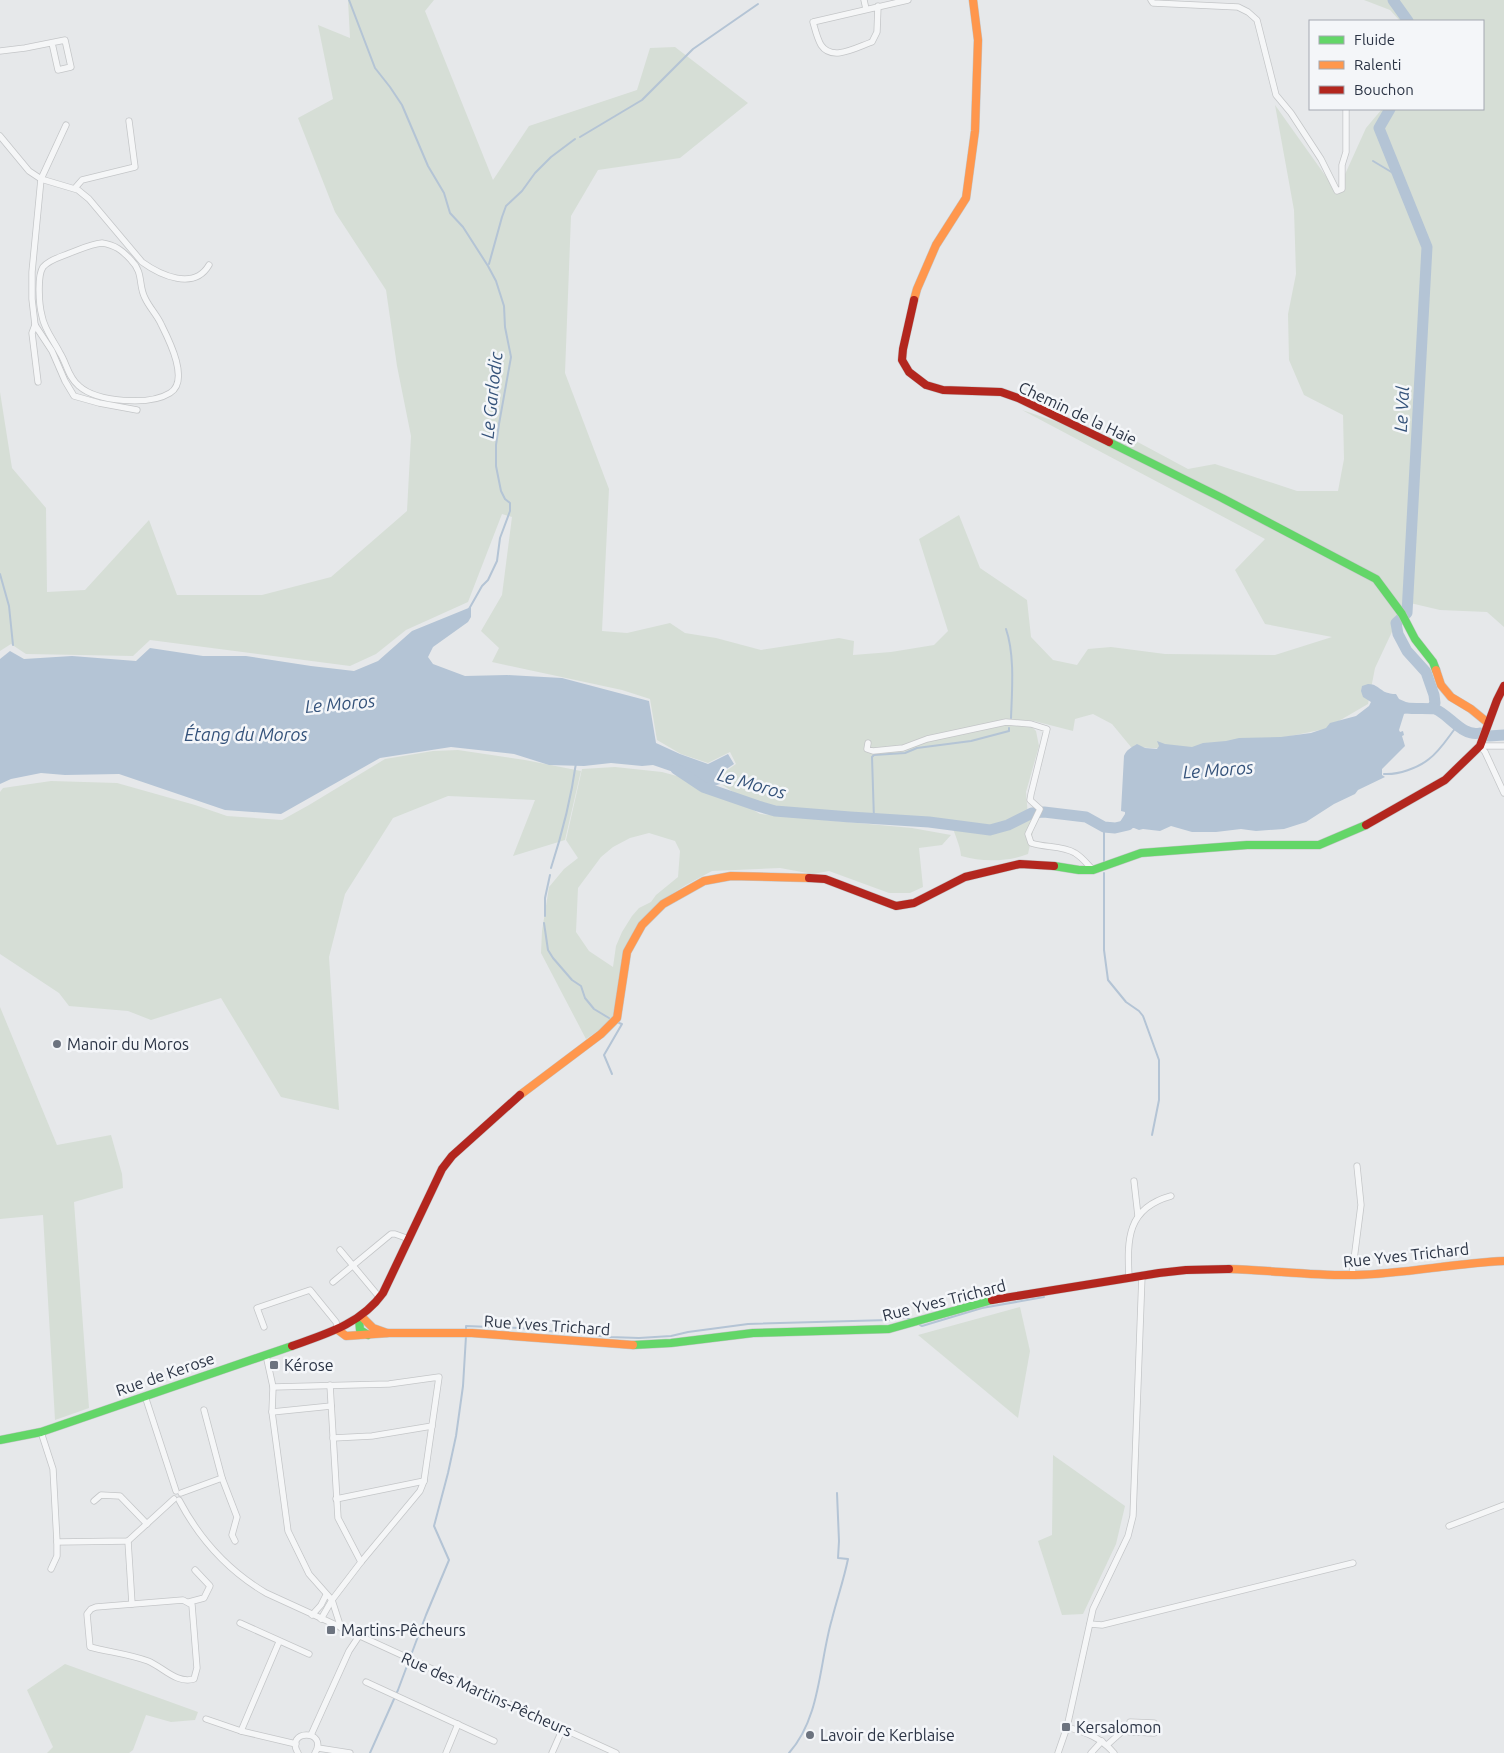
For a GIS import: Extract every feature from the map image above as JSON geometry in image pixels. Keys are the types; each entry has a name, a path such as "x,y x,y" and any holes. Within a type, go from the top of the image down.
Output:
{"street":[{"path":"864,0 866,9"},
{"path":"878,6 877,32 872,42 838,54 828,52 821,45 813,22 878,6 908,0"},
{"name":"Chemin de la Haie","path":"974,0 978,40 975,131 966,198 936,245 917,289 903,349 902,360 909,372 926,384 943,390 1001,392 1018,398 1222,498 1376,580 1404,617 1415,639 1432,662 1440,685 1451,697 1488,723"},
{"path":"1151,0 1153,3 1238,7 1248,12 1257,20 1276,95 1291,113 1321,159 1337,191 1342,189 1342,165 1346,152 1346,110"},
{"path":"0,52 65,40 71,67 58,70 52,43"},
{"path":"75,188 82,180 135,167 129,121"},
{"path":"66,125 41,179 32,272 32,299 35,325 52,351 74,396 137,410"},
{"path":"0,136 29,171 41,179 75,188 88,199 142,262 152,269 182,280 191,279 205,272 209,265"},
{"path":"115,245 119,236"},
{"path":"92,244 115,245 132,261 141,275 144,297 161,323 178,366 179,380 176,388 171,393 147,401 111,398 80,387 71,378 42,316 39,287 42,268 50,261 92,244"},
{"path":"35,325 32,333 38,382"},
{"path":"340,1250 380,1298 442,1169 452,1156 529,1087 608,1028 616,1018 619,1008 627,952 642,925 663,904 704,881 731,876 825,879 896,906 914,903 965,877 1002,867 1048,864 1079,870 1093,870 1106,867 1141,853 1247,845 1318,845 1361,828 1445,780 1480,746 1504,686"},
{"path":"868,743 867,749 873,751 903,748 926,739 1006,722 1031,724 1047,729 1030,800 1038,812 1028,833 1031,843 1039,846 1062,848 1077,854 1093,870"},
{"path":"1480,746 1504,746"},
{"path":"1480,746 1486,752 1504,793"},
{"path":"1352,1276 1361,1206 1356,1166"},
{"path":"1129,1278 1129,1240 1138,1216 1134,1182"},
{"path":"1138,1216 1159,1199 1170,1196"},
{"path":"333,1282 391,1234 409,1239"},
{"name":"Rue Yves Trichard","path":"368,1335 389,1333 472,1333 625,1345 647,1345 752,1333 881,1330 909,1325 990,1301 1142,1275 1210,1269 1352,1276 1483,1261 1504,1261"},
{"path":"1058,1753 1067,1727 1093,1609 1128,1536 1133,1516 1142,1275"},
{"path":"264,1327 257,1308 310,1290 336,1322 338,1330 346,1336 368,1335"},
{"name":"Rue de Kerose","path":"0,1440 41,1432 338,1330 360,1318 380,1298"},
{"path":"360,1318 373,1328 389,1333"},
{"path":"360,1318 360,1330 368,1335"},
{"path":"266,1355 273,1387 272,1412 288,1531 309,1574 332,1600 341,1628"},
{"path":"273,1387 390,1384 439,1377 424,1481 420,1491 332,1600 321,1619"},
{"path":"330,1385 338,1518 362,1562"},
{"name":"Rue des Martins-Pêcheurs","path":"145,1396 178,1496 202,1538 225,1564 238,1575 266,1594 616,1753"},
{"path":"272,1412 331,1406"},
{"path":"204,1410 222,1478 237,1517 232,1535 235,1541"},
{"path":"333,1438 372,1436 432,1426"},
{"path":"41,1432 53,1470 58,1542 57,1556 51,1569"},
{"path":"58,1542 128,1541 178,1496 222,1478"},
{"path":"336,1499 424,1481"},
{"path":"94,1501 101,1495 120,1496 147,1524"},
{"path":"1449,1526 1504,1505"},
{"path":"128,1541 132,1604"},
{"path":"1090,1624 1102,1625 1353,1563"},
{"path":"189,1602 192,1605 197,1668 194,1679 188,1681 180,1680 148,1661 90,1647 87,1614 91,1609 184,1600 189,1602 204,1598 210,1586 195,1570"},
{"path":"312,1615 321,1605 326,1595"},
{"path":"240,1623 309,1654"},
{"path":"311,1735 349,1651 359,1636"},
{"path":"241,1731 279,1642"},
{"path":"366,1682 494,1741"},
{"path":"206,1719 241,1731 296,1744"},
{"path":"446,1753 458,1724"},
{"path":"1067,1727 1102,1740 1114,1753"},
{"path":"552,1753 563,1728"},
{"path":"1108,1746 1126,1728 1130,1728"},
{"path":"298,1753 296,1744 301,1736 311,1735"},
{"path":"311,1735 317,1742 316,1750 350,1753"},
{"path":"1091,1753 1102,1740"}],"shaded area":[{"path":"348,0 434,0 425,11 493,180 529,126 637,90 650,48 675,47 748,103 680,158 598,170 571,216 565,373 609,489 602,631 627,633 670,623 685,633 716,638 761,650 839,638 854,641 853,655 891,652 934,645 948,631 919,539 959,515 980,568 1027,600 1031,637 1053,660 1077,665 1088,649 1111,647 1165,654 1275,655 1332,637 1265,624 1235,570 1265,539 1022,410 1105,438 1119,432 1188,469 1215,464 1297,491 1338,491 1344,459 1343,415 1304,395 1289,360 1288,314 1296,274 1294,210 1275,105 1337,192 1366,128 1381,110 1484,110 1484,20 1399,20 1390,10 1364,0 1504,0 1504,627 1487,612 1440,610 1406,602 1375,668 1368,704 1325,729 1257,743 1193,750 1131,747 1112,724 1093,714 1075,719 1073,731 1025,720 1036,731 1039,746 1026,792 1028,816 1032,822 1033,831 1028,854 1012,859 994,860 961,856 951,822 881,822 835,812 804,813 758,808 721,784 723,773 736,764 730,752 708,763 681,754 657,740 650,699 622,690 492,662 499,648 481,631 502,595 512,517 502,514 468,602 406,630 376,654 350,666 150,640 133,656 26,654 11,644 0,651 0,392 12,468 46,508 47,592 85,590 149,520 177,595 262,595 331,577 407,511 411,436 397,366 386,290 335,212 298,118 333,99 318,25 350,38"},
{"path":"458,750 581,771 565,840 513,856 535,800 448,796 393,818 345,894 329,957 339,1110 281,1097 221,998 151,1020 128,1011 69,1006 59,993 0,954 0,792 3,788 51,781 117,783 227,816 282,820 385,759 433,751"},
{"path":"615,767 662,772 688,779 724,793 760,814 912,828 951,835 942,845 919,848 923,887 910,893 889,893 829,871 813,874 780,868 712,871 686,885 667,897 637,927 631,940 617,1018 586,1039 541,953 542,931 549,887 564,869 578,858 566,840 582,769","holes":["649,833 675,841 680,851 678,877 656,895 651,902 639,908 632,916 616,946 613,967 589,951 576,932 578,888 601,857 613,847 630,838"]},
{"path":"0,1007 57,1145 111,1135 122,1174 123,1188 74,1202 89,1408 55,1420 43,1215 0,1219"},
{"path":"1020,1307 1030,1351 1018,1418 918,1335"},
{"path":"1053,1455 1125,1506 1116,1544 1083,1614 1062,1615 1038,1541 1052,1535"},
{"path":"65,1664 198,1712 195,1720 171,1722 146,1715 133,1750 129,1753 47,1753 53,1747 27,1690"}],"water":[{"name":"Étang du Moros","path":"471,607 471,617 468,622 433,647 428,657 433,664 465,676 507,675 562,678 649,701 656,743 708,764 728,754 734,764 722,772 720,784 714,786 653,765 642,766 611,763 584,766 549,765 514,754 451,747 380,758 281,814 225,810 119,774 65,775 41,773 11,779 0,784 0,659 10,651 24,659 72,656 136,661 150,648 203,656 246,656 354,671 378,661 412,631"},
{"path":"1368,684 1396,694 1399,699 1422,709 1421,713 1414,711 1404,714 1399,730 1400,732 1403,731 1404,735 1402,736 1405,746 1382,769 1382,775 1385,777 1358,790 1355,794 1334,804 1306,822 1284,829 1192,832 1171,826 1160,831 1134,828 1115,829 1115,826 1118,825 1125,814 1125,812 1121,811 1124,756 1128,750 1137,744 1145,748 1157,749 1159,746 1157,741 1165,744 1192,747 1203,743 1239,738 1281,737 1311,733 1326,728 1330,723 1356,716 1369,706 1371,702 1363,697 1361,691 1362,686"}],"waterway":[{"name":"Le Garlodic","path":"349,0 375,68 402,105 428,166 444,193 450,213 463,227 488,266 496,281 504,306 505,327 511,357 496,445 496,466 501,491 505,499 510,503 510,511 500,538 497,561 488,580 482,586 469,609"},
{"name":"Le Val","path":"1393,0 1407,20"},
{"path":"580,137 642,100 693,49 758,4"},
{"name":"Le Val","path":"1389,110 1379,128 1427,247 1407,613 1396,623 1398,634 1407,651 1426,672 1434,695 1435,703 1432,708"},
{"path":"489,264 506,206 522,191 535,173 551,157 575,139"},
{"path":"1373,161 1393,173"},
{"path":"0,574 9,606 13,645"},
{"path":"1006,629 1012,661 1011,718"},
{"name":"Le Moros","path":"1407,708 1435,709 1467,732 1480,733"},
{"path":"1384,774 1401,772 1414,768 1424,762 1437,752 1457,726"},
{"path":"874,819 872,757 874,755 905,753 917,748 971,741 1009,731 1009,728"},
{"name":"Le Moros","path":"1489,736 1504,735"},
{"path":"551,868 566,816 576,763"},
{"name":"Le Moros","path":"676,769 703,787 775,811 929,822 990,830 1008,825 1032,813 1044,812 1086,817 1104,827 1115,828 1128,825"},
{"path":"1104,827 1104,862"},
{"path":"1104,873 1104,950 1108,980 1126,1002 1143,1016 1159,1060 1159,1100 1152,1135"},
{"path":"545,916 545,898 550,875"},
{"path":"544,923 548,950 553,958 572,980 581,986 585,998 594,1009 609,1018"},
{"path":"612,1074 604,1055 622,1024 619,1023"},
{"path":"920,1325 982,1308 1044,1297"},
{"path":"466,1331 466,1326 519,1328 639,1338 671,1336 748,1324 889,1320 906,1317 911,1320"},
{"path":"370,1753 398,1690 449,1560 434,1526 456,1436 463,1386 466,1336"},
{"path":"789,1753 800,1739 813,1706 828,1636 848,1559 838,1558 837,1493"}],"traffic: fast":[{"path":"1109,442 1222,498 1376,579 1402,614 1415,639 1433,662 1436,670"},
{"path":"1054,866 1093,870 1141,853 1247,845 1319,845 1366,825"},
{"path":"633,1345 671,1343 753,1333 889,1329 992,1300"},
{"path":"359,1319 360,1330 368,1335"},
{"path":"0,1440 41,1432 292,1346"}],"traffic: slow":[{"path":"914,300 936,245 966,198 975,131 978,40 973,0"},
{"path":"1436,670 1441,685 1451,697 1471,709 1488,723"},
{"path":"520,1095 601,1034 617,1018 627,952 642,925 663,904 704,881 731,876 809,878"},
{"path":"1229,1269 1355,1275 1504,1261"},
{"path":"361,1316 373,1328 387,1333"},
{"path":"338,1330 346,1336 389,1333 472,1333 633,1345"}],"traffic: jam":[{"path":"914,300 902,360 909,372 926,385 943,390 1001,392 1018,398 1109,442"},
{"path":"1366,825 1445,780 1480,746 1504,686"},
{"path":"809,878 825,879 896,906 914,903 965,877 1020,864 1054,866"},
{"path":"292,1346 342,1327 374,1304 383,1293 442,1169 452,1156 520,1095"},
{"path":"992,1300 1159,1273 1229,1269"}],"place":[{"name":"Manoir du Moros","path":"57,1044"},
{"name":"Kérose","path":"274,1365"},
{"name":"Martins-Pêcheurs","path":"331,1630"},
{"name":"Kersalomon","path":"1066,1727"},
{"name":"Lavoir de Kerblaise","path":"810,1735"}]}
